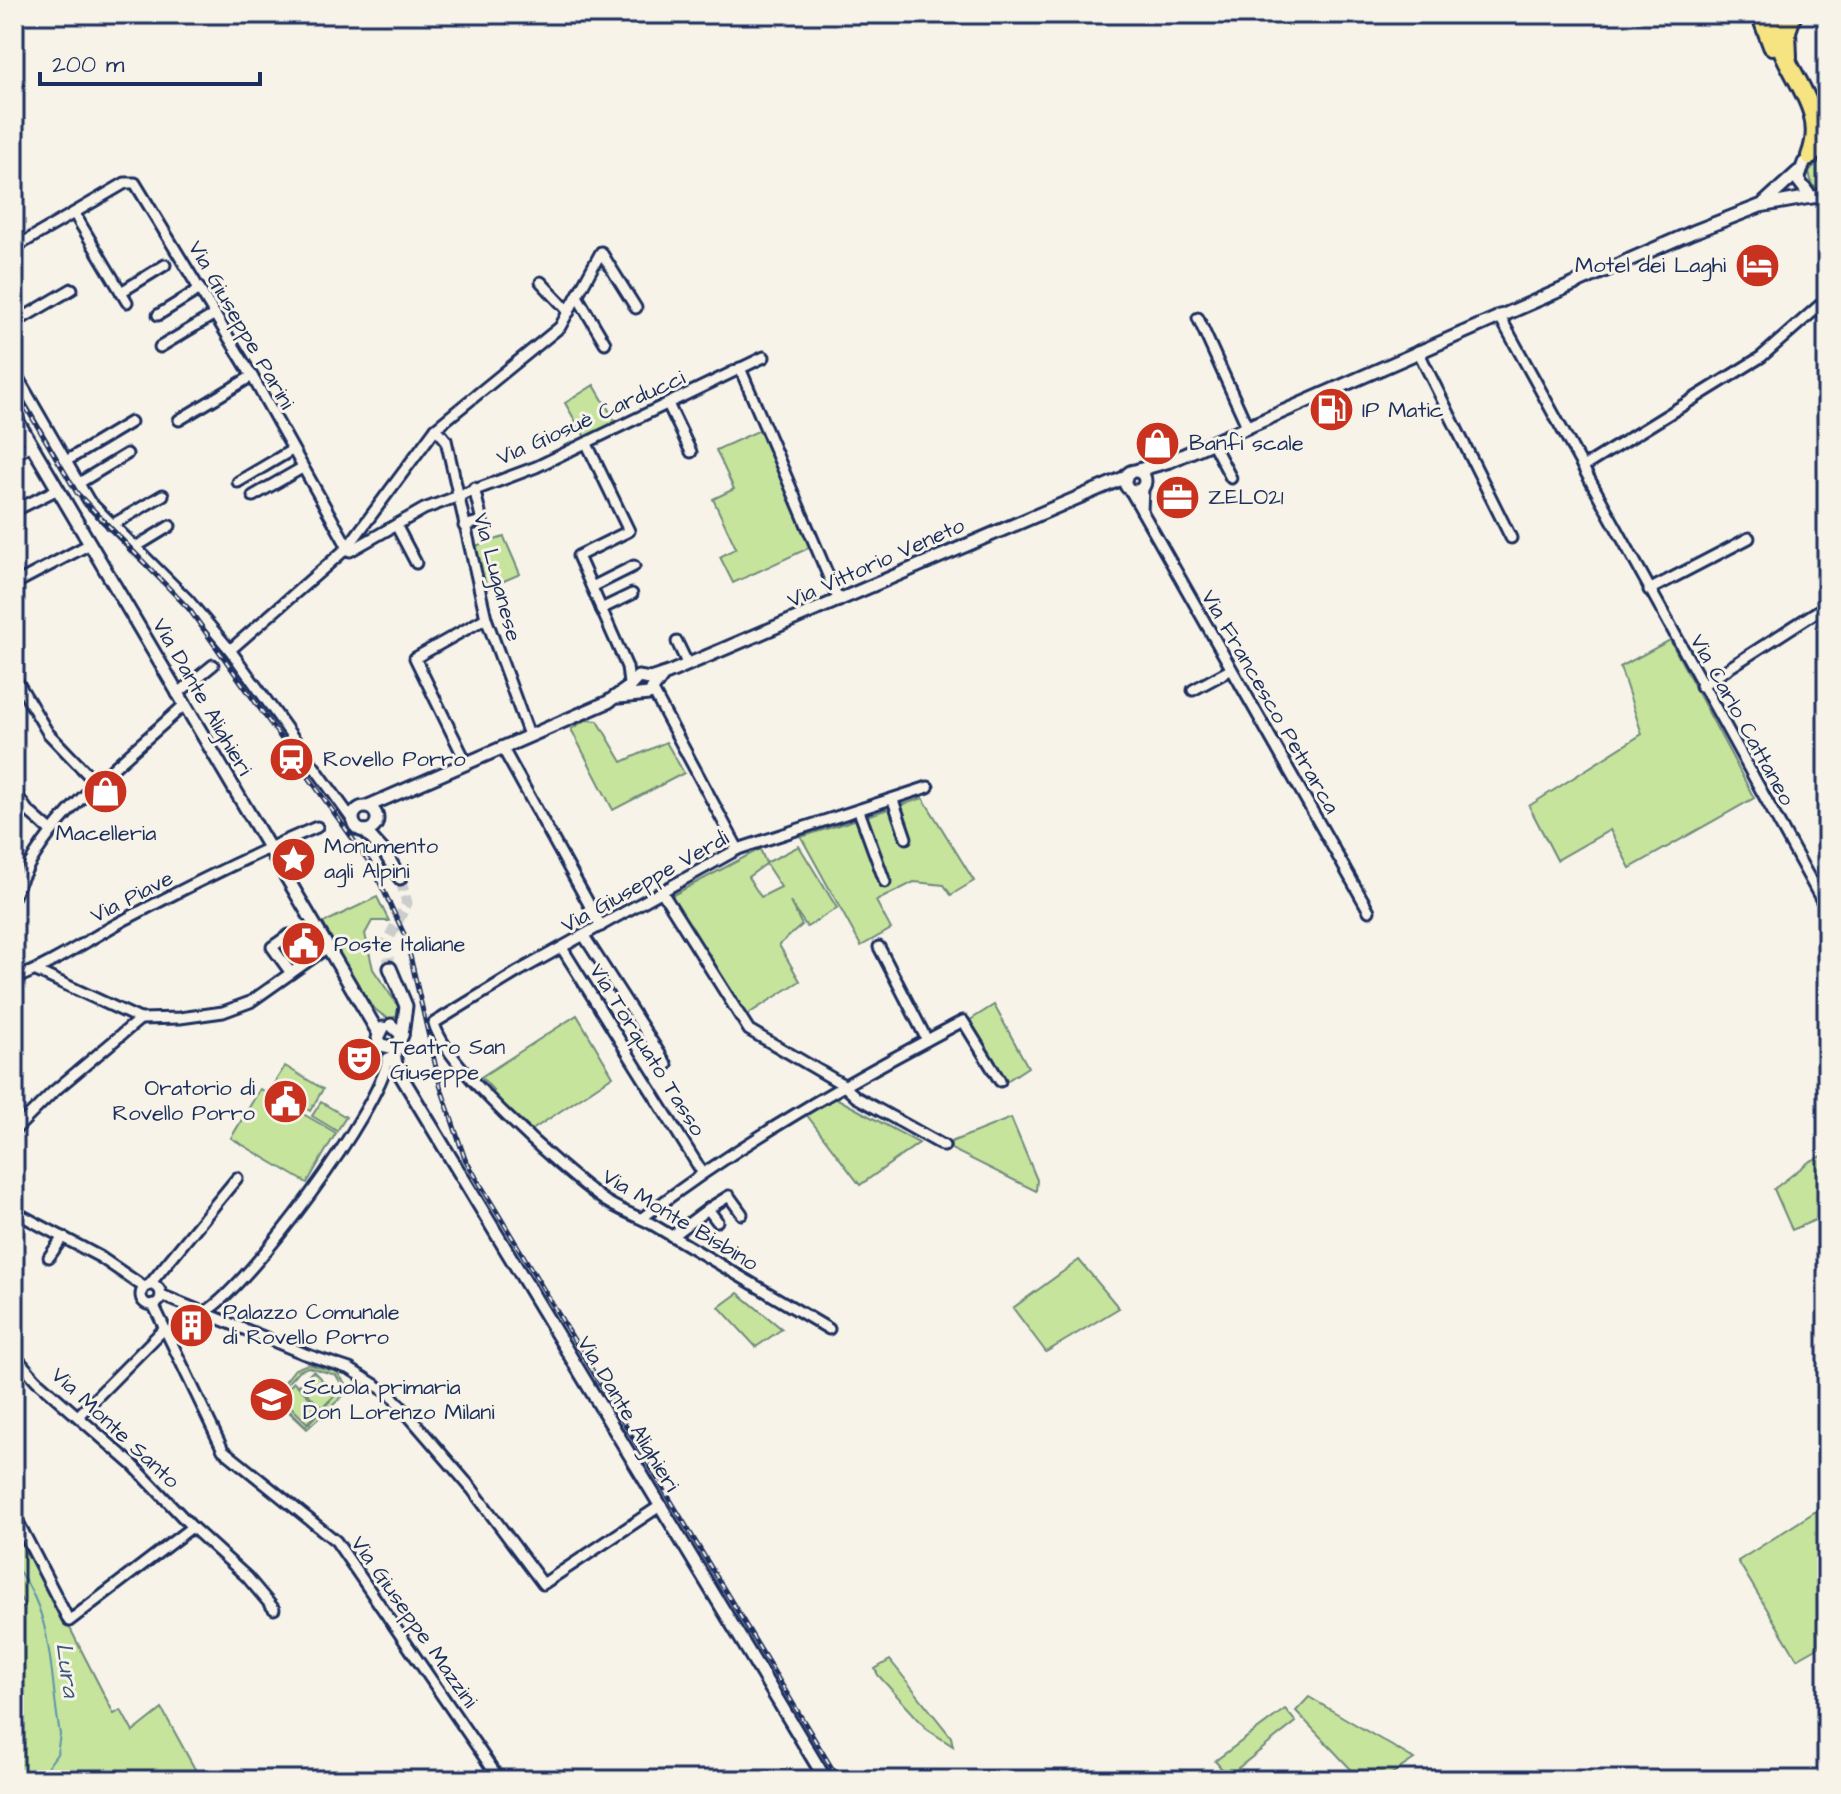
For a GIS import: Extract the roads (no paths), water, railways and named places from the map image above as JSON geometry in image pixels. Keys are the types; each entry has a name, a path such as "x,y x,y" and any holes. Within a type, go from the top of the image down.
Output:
{"highway":[{"path":"1760,14 1764,33 1806,97 1817,123 1810,156"},
{"path":"1773,14 1777,43 1788,68"},
{"path":"1788,68 1786,41 1793,14"},
{"path":"1806,97 1827,120"}],"street":[{"path":"1760,206 1810,156 1827,145"},
{"path":"1798,171 1800,186 1822,197"},
{"name":"Via Giuseppe Parini","path":"15,245 125,183 135,183 252,376 347,548"},
{"path":"1128,484 1138,470 1170,461 1499,315 1760,206 1822,197"},
{"path":"74,213 127,302"},
{"path":"230,650 347,548 436,428 560,327 601,252 636,308"},
{"path":"121,292 165,265"},
{"path":"541,282 569,312"},
{"path":"14,323 72,289"},
{"path":"158,315 200,289"},
{"path":"577,296 605,343"},
{"path":"1583,467 1761,357 1827,299"},
{"path":"160,347 215,314"},
{"name":"Via Carlo Cattaneo","path":"1499,315 1827,910"},
{"path":"1198,318 1247,426"},
{"path":"1424,349 1511,538"},
{"name":"Via Giosuè Carducci","path":"347,548 350,551 458,493 536,467 587,444 764,357"},
{"path":"740,368 839,601"},
{"path":"14,371 89,501 188,600 230,650 343,807 366,818 400,878"},
{"path":"179,420 252,376"},
{"path":"668,404 691,452"},
{"name":"Via Dante Alighieri","path":"14,415 325,949 379,1034 390,1068 826,1780"},
{"path":"66,461 131,422"},
{"name":"Via Luganese","path":"436,428 446,440 486,618 529,735"},
{"path":"1212,442 1231,478"},
{"path":"587,444 629,531 578,556 601,609 642,687 738,849"},
{"path":"14,455 31,445"},
{"path":"238,482 292,450"},
{"path":"79,483 127,454"},
{"path":"1145,485 1170,461"},
{"path":"253,496 302,468"},
{"path":"1138,470 1145,485 1142,511"},
{"name":"Via Francesco Petrarca","path":"1128,484 1230,670 1369,911"},
{"name":"Via Vittorio Veneto","path":"642,687 663,675 1104,486 1145,485"},
{"path":"464,526 482,521 474,488"},
{"path":"14,511 58,489"},
{"path":"112,525 163,495"},
{"path":"396,525 416,563"},
{"path":"134,548 170,526"},
{"path":"1649,590 1749,538"},
{"path":"14,584 90,544"},
{"path":"592,587 634,566"},
{"path":"601,609 632,594"},
{"path":"1701,686 1827,605"},
{"path":"466,762 415,658 486,618"},
{"path":"677,642 688,665"},
{"path":"177,694 213,665"},
{"path":"1193,690 1230,670"},
{"path":"14,676 48,733 98,785"},
{"path":"366,818 386,798 642,687"},
{"path":"14,896 32,855 51,831 183,706"},
{"path":"502,747 601,926"},
{"name":"Via Giuseppe Verdi","path":"437,1020 738,849 928,787"},
{"path":"14,790 27,810 51,831"},
{"path":"893,800 906,838"},
{"path":"859,811 885,882"},
{"path":"267,848 317,827"},
{"path":"282,873 282,852 297,836"},
{"name":"Via Piave","path":"14,979 36,971 130,917 267,848"},
{"path":"662,892 749,1030 842,1084 856,1097 944,1146"},
{"path":"289,935 272,947 291,973"},
{"path":"584,936 667,1065"},
{"path":"879,947 927,1040"},
{"name":"Via Torquato Tasso","path":"562,948 702,1172"},
{"path":"36,971 140,1019 180,1018 236,1008 325,949"},
{"path":"205,1312 244,1274 318,1186 390,1068 402,1035 406,1009 390,968"},
{"name":"Via Dante Alighieri","path":"356,1000 373,1017 402,1035"},
{"path":"379,1034 399,1022 406,1009"},
{"path":"14,1131 53,1092 140,1019"},
{"name":"Via Monte Bisbino","path":"437,1020 435,1027 445,1049 502,1110 603,1200 642,1218 829,1329"},
{"path":"642,1218 702,1172 842,1084 963,1021 1000,1081"},
{"path":"147,1286 237,1178"},
{"path":"672,1236 729,1196 742,1214"},
{"path":"708,1209 717,1221"},
{"path":"14,1212 147,1286 159,1289 161,1295"},
{"path":"49,1257 63,1237"},
{"name":"Via Giuseppe Mazzini","path":"147,1286 142,1299 153,1304 223,1450 336,1541 500,1780"},
{"path":"161,1295 268,1340 350,1369 390,1394 472,1489 543,1584 660,1506"},
{"path":"153,1304 161,1295"},
{"path":"78,1416 163,1330"},
{"name":"Via Monte Santo","path":"14,1355 133,1465 192,1527 247,1577 274,1609"},
{"path":"14,1514 69,1621 192,1527"}],"waterway":[{"name":"Lura","path":"14,1565 37,1603 44,1624 60,1734 57,1754 38,1780"}],"tunnel":[{"path":"390,968 387,942 407,903 400,878"}],"railway":[{"path":"14,387 77,493 189,609 372,866 406,938 440,1085 465,1159 839,1780"}],"place":[{"name":"Motel dei Laghi","path":"1757,265"},
{"name":"IP Matic","path":"1331,410"},
{"name":"Banfi scale","path":"1158,443"},
{"name":"ZELO21","path":"1177,497"},
{"name":"Rovello Porro","path":"292,759"},
{"name":"Macelleria","path":"106,792"},
{"name":"Monumento agli Alpini","path":"293,859"},
{"name":"Poste Italiane","path":"303,944"},
{"name":"Teatro San Giuseppe","path":"359,1060"},
{"name":"Oratorio di Rovello Porro","path":"286,1101"},
{"name":"Palazzo Comunale di Rovello Porro","path":"192,1325"},
{"name":"Scuola primaria Don Lorenzo Milani","path":"272,1400"}]}
